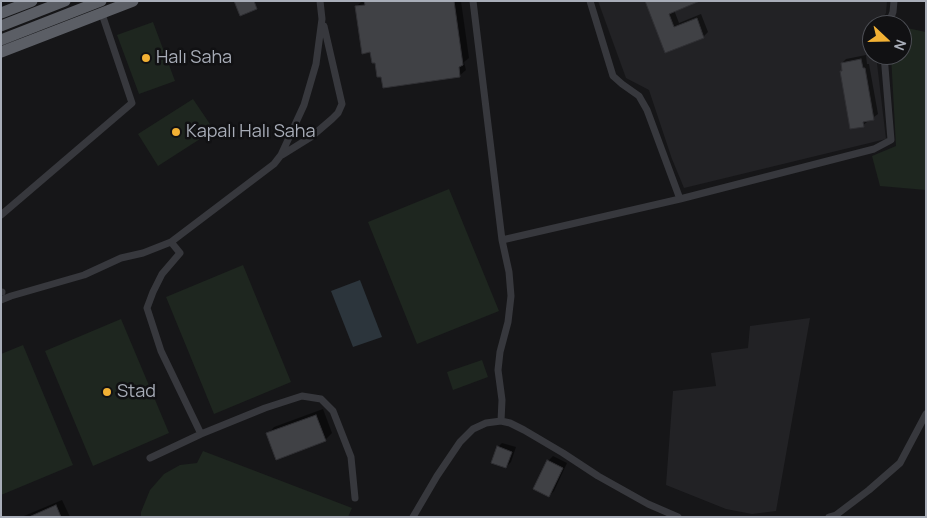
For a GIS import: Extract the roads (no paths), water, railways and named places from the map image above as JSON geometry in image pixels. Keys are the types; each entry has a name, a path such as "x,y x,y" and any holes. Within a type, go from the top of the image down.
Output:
{"highway":[{"path":"1,13 32,1"},
{"path":"1,26 65,1"},
{"path":"1,40 101,1"},
{"path":"1,52 133,1"}],"street":[{"path":"281,156 312,137 332,119 342,104 329,54 320,1"},
{"path":"473,1 502,240 509,272 511,296 508,322 500,352 498,370 502,400 501,421"},
{"path":"590,1 613,76 639,96 647,110 680,199"},
{"path":"892,15 894,1"},
{"path":"1,215 132,103 102,14"},
{"path":"2,294 84,275 122,258 171,242 274,164 281,156 304,105 318,56 322,18"},
{"path":"502,240 680,199 874,148 890,140 885,65"},
{"path":"171,242 180,253 162,274 147,308 161,351 201,434"},
{"path":"150,458 201,434 265,408 302,396 321,399 333,411 352,456 355,498"},
{"path":"829,517 836,515 900,464 926,414"},
{"path":"413,517 460,442 473,429 486,423 501,421 524,430 606,481 648,504 678,517"}],"place":[{"name":"Halı Saha","path":"146,58"},
{"name":"Kapalı Halı Saha","path":"176,132"},
{"name":"Stad","path":"107,392"}]}
